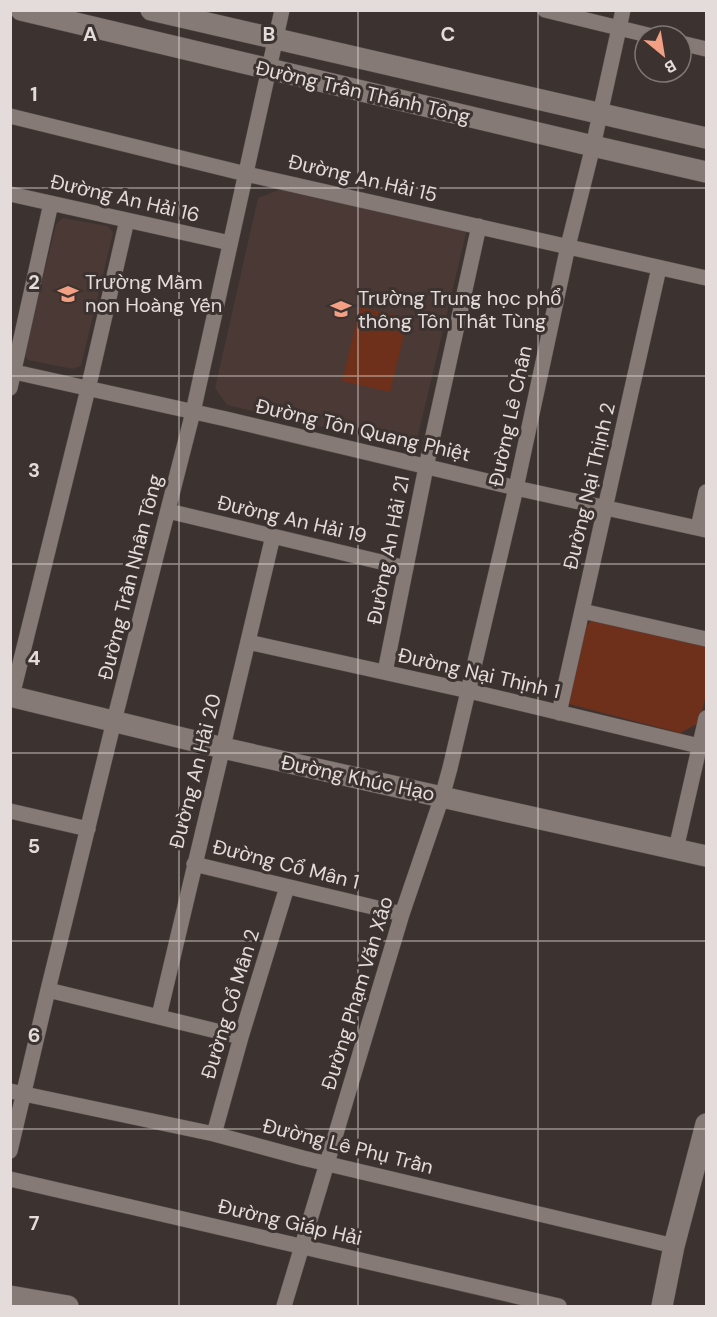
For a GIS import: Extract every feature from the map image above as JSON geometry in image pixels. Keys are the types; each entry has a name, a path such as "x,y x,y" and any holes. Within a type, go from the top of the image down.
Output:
{"main road":[{"name":"Đường Trần Thánh Tông","path":"21,10 706,172"},
{"name":"Đường Trần Thánh Tông","path":"151,10 706,138"},
{"name":"Đường Khúc Hạo","path":"11,696 223,748 706,856"},
{"path":"662,1306 674,1246 706,1124"},
{"path":"10,1296 68,1306"}],"street":[{"name":"Đường Trần Nhân Tông","path":"10,1151 17,1092 48,990 193,412 282,10"},
{"path":"545,10 633,31"},
{"name":"Đường Lê Chân","path":"469,691 623,10"},
{"name":"Đường An Hải 15","path":"10,116 246,174 706,278"},
{"name":"Đường An Hải 16","path":"10,194 230,243"},
{"path":"10,388 51,203"},
{"path":"11,696 88,389 127,220"},
{"name":"Đường An Hải 21","path":"384,672 479,226"},
{"name":"Đường Nại Thịnh 2","path":"559,713 659,268"},
{"name":"Đường Tôn Quang Phiệt","path":"13,371 702,529"},
{"path":"702,529 706,492"},
{"name":"Đường An Hải 19","path":"168,511 406,568"},
{"name":"Đường An Hải 20","path":"159,1016 273,536"},
{"path":"582,611 706,639"},
{"name":"Đường Nại Thịnh 1","path":"248,642 469,691 699,746"},
{"name":"Đường Phạm Văn Xảo","path":"284,1306 402,914 442,796 469,691"},
{"path":"676,849 706,718"},
{"path":"10,811 88,829"},
{"name":"Đường Cổ Mân 1","path":"194,864 402,914"},
{"name":"Đường Cổ Mân 2","path":"214,1134 287,887"},
{"path":"48,990 241,1037"},
{"name":"Đường Lê Phụ Trần","path":"17,1092 214,1134 674,1246"},
{"name":"Đường Giáp Hải","path":"10,1179 559,1306"}],"shaded area":[{"name":"Trường Trung học phổ thông Tôn Thất Tùng","path":"281,189 467,229 415,448 227,405 215,388 258,198"},
{"name":"Trường Mầm non Hoàng Yến","path":"63,218 108,226 113,233 81,366 73,369 28,360 24,355 56,224"},
{"path":"360,307 408,318 390,392 342,381"},
{"path":"591,621 705,643 706,695 699,723 680,733 569,704 584,628"}],"place":[{"name":"Trường Mầm non Hoàng Yến","path":"68,294"},
{"name":"Trường Trung học phổ thông Tôn Thất Tùng","path":"341,309"}]}
